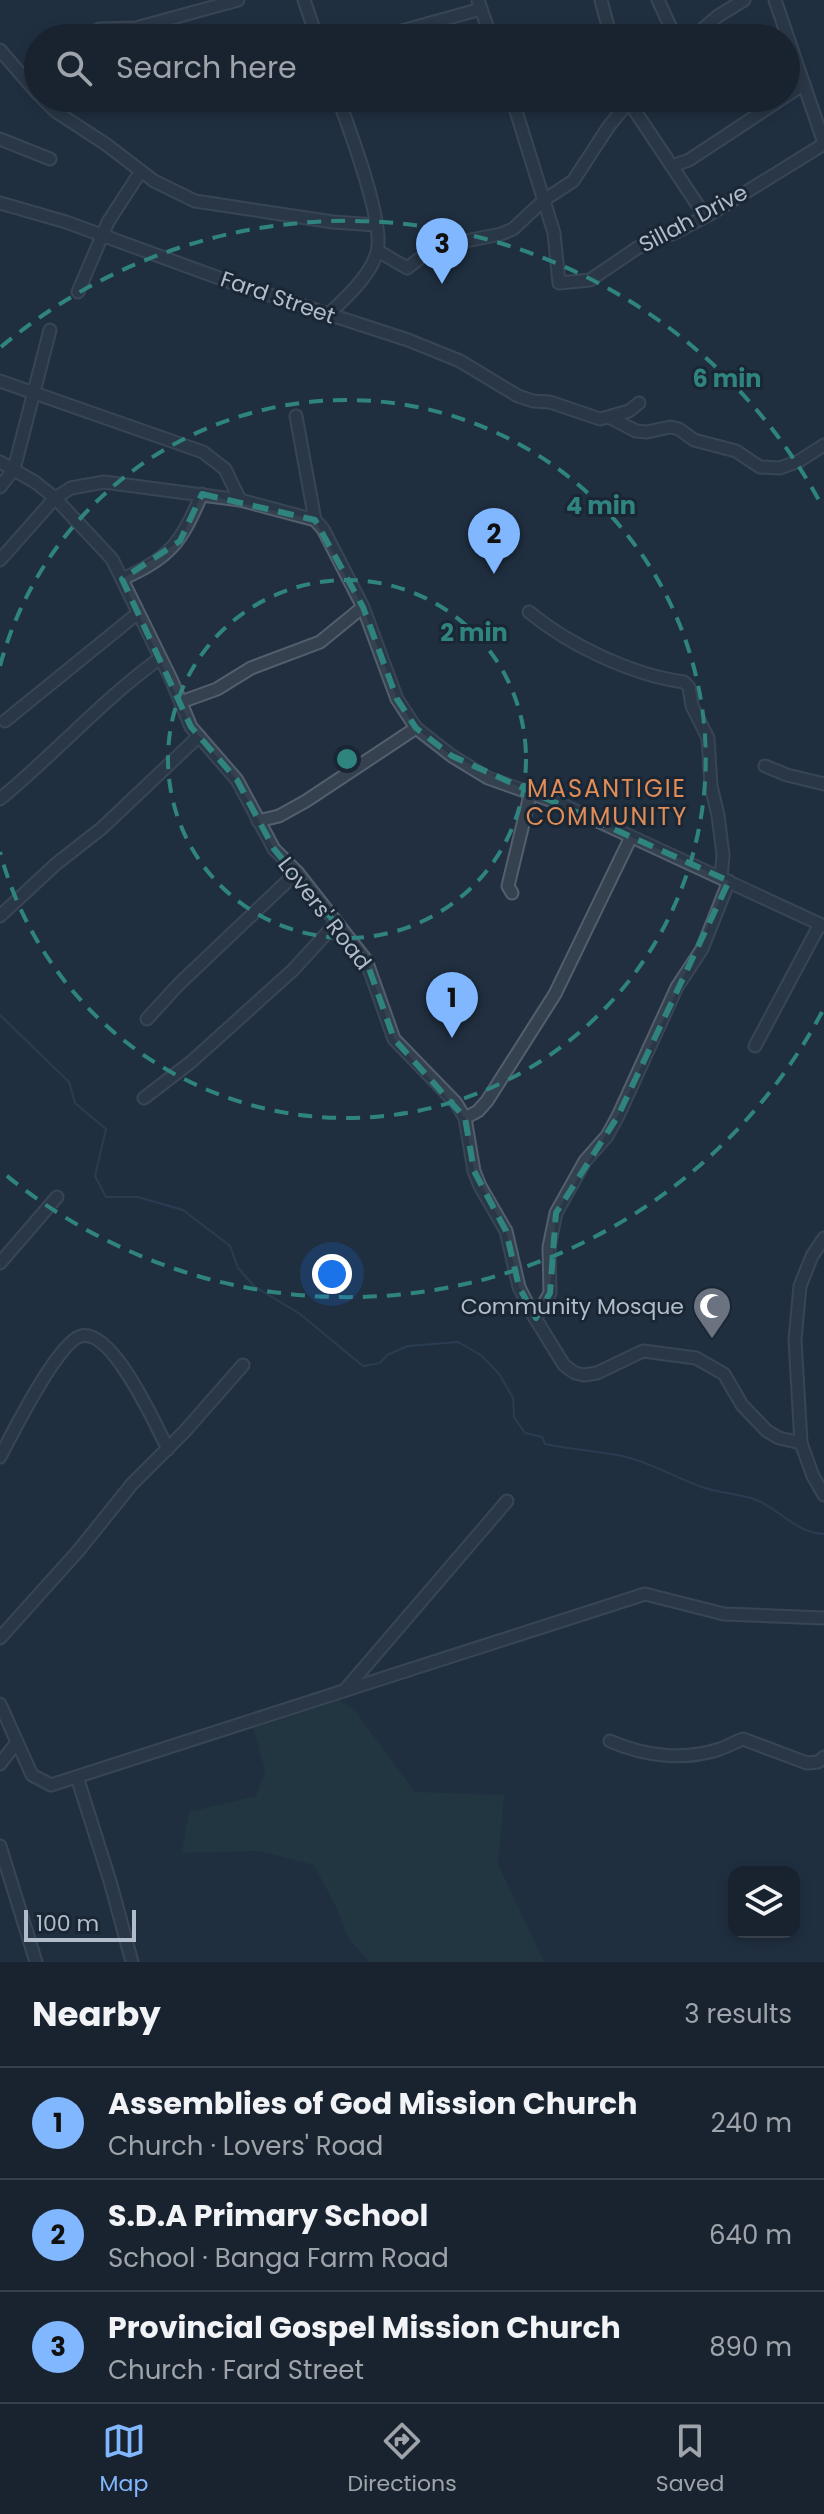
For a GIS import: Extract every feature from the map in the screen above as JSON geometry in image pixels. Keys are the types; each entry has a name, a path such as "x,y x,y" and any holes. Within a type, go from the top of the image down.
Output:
{"street":[{"path":"151,24 238,0"},
{"path":"304,0 312,24"},
{"path":"601,0 607,24"},
{"path":"658,0 669,24"},
{"path":"709,24 744,0"},
{"path":"775,0 782,24"},
{"path":"426,24 480,5 486,24"},
{"path":"0,50 24,77"},
{"path":"800,74 824,143"},
{"path":"800,87 804,84"},
{"path":"57,112 110,146 172,192 195,201 333,222 376,225"},
{"path":"328,315 348,296 378,251 376,225 366,184 343,112"},
{"path":"516,112 544,200"},
{"path":"378,251 407,268 435,247 513,229 544,200 573,181 620,112"},
{"path":"637,112 705,216"},
{"path":"672,166 689,160 762,112"},
{"path":"0,139 50,159"},
{"name":"Sillah Drive","path":"544,200 554,233 559,283 590,280 637,248 705,216 824,143"},
{"path":"78,292 115,209 141,171"},
{"name":"Fard Street","path":"0,203 438,351 518,396 533,401 550,402 600,419 611,418 636,431 670,427 679,429 694,440 736,451 760,467 780,468 799,461 824,445"},
{"path":"0,487 14,469 50,330"},
{"path":"0,381 203,452 225,469 240,500"},
{"path":"611,418 639,403"},
{"path":"296,416 315,520"},
{"name":"Lovers' Road","path":"0,462 55,498 112,559 191,727 237,780 274,849 297,872 371,968 394,1039 446,1090 465,1118 477,1179 506,1231 519,1287 559,1358 575,1373 597,1373 643,1351 705,1361 724,1374 742,1405 767,1431 779,1438 801,1443"},
{"path":"0,560 55,498 71,488 104,482 240,500 315,520 323,529 363,607 397,699 416,728 479,773 531,791 822,925 770,1013 755,1046"},
{"path":"122,579 164,557 180,541 202,494"},
{"path":"181,702 217,689 251,668 320,642 363,607"},
{"path":"529,612 554,631 590,651 648,674 684,682 708,738 711,786 718,815 725,879 702,949 677,987 618,1116 607,1136 585,1161 556,1213 549,1247 550,1293 536,1318"},
{"path":"5,721 138,613"},
{"path":"0,799 47,760 80,724 159,659"},
{"path":"258,821 279,816 306,801 416,728"},
{"path":"0,916 56,864 102,828 199,736"},
{"path":"765,766 824,784"},
{"path":"512,893 508,886 531,791"},
{"path":"465,1118 478,1111 487,1101 555,994 631,837"},
{"path":"147,1019 178,985 297,872"},
{"path":"144,1098 191,1062 293,970 336,923"},
{"path":"0,1263 57,1197"},
{"path":"824,1238 812,1256 800,1286 795,1317 801,1443 824,1495"},
{"path":"0,1457 53,1364 72,1342 83,1336 100,1343 128,1373 168,1449"},
{"path":"0,1638 79,1550 132,1484 168,1449 243,1365"},
{"path":"345,1690 507,1501"},
{"path":"0,1704 29,1771 36,1780 51,1785 645,1594 724,1614 824,1618"},
{"path":"610,1741 637,1752 677,1756 720,1749 743,1739 807,1763 818,1762 824,1757"},
{"path":"0,1764 17,1742"},
{"path":"77,1777 132,1962"},
{"path":"0,1846 36,1962"}],"highlighted area":[{"path":"202,494 315,520 363,607 397,699 416,728 452,756 729,881 618,1116 556,1213 550,1293 536,1318 519,1287 506,1231 474,1171 465,1118 394,1039 366,960 274,849 237,780 191,727 122,579 180,541"}],"green space":[{"path":"338,1699 355,1711 415,1792 504,1795 498,1864 544,1962 370,1962 348,1938 314,1865 259,1851 182,1853 189,1812 256,1796 265,1771 253,1726"}],"waterway":[{"path":"0,1015 69,1082 75,1103 106,1129 95,1176 106,1197 138,1197 183,1210 230,1246 238,1268 254,1286 300,1314 363,1366 380,1363 387,1355 408,1346 458,1342 481,1355 500,1375 513,1398 514,1417 525,1433 542,1437 545,1444 639,1461 706,1488 754,1499 796,1525 824,1534"}],"place":[{"name":"Provincial Gospel Mission Church","path":"442,284"},
{"name":"S.D.A Primary School","path":"494,574"},
{"name":"Assemblies of God Mission Church","path":"452,1038"},
{"name":"Community Mosque","path":"712,1340"}],"district":[{"name":"MASANTIGIE COMMUNITY","path":"607,803"}]}
